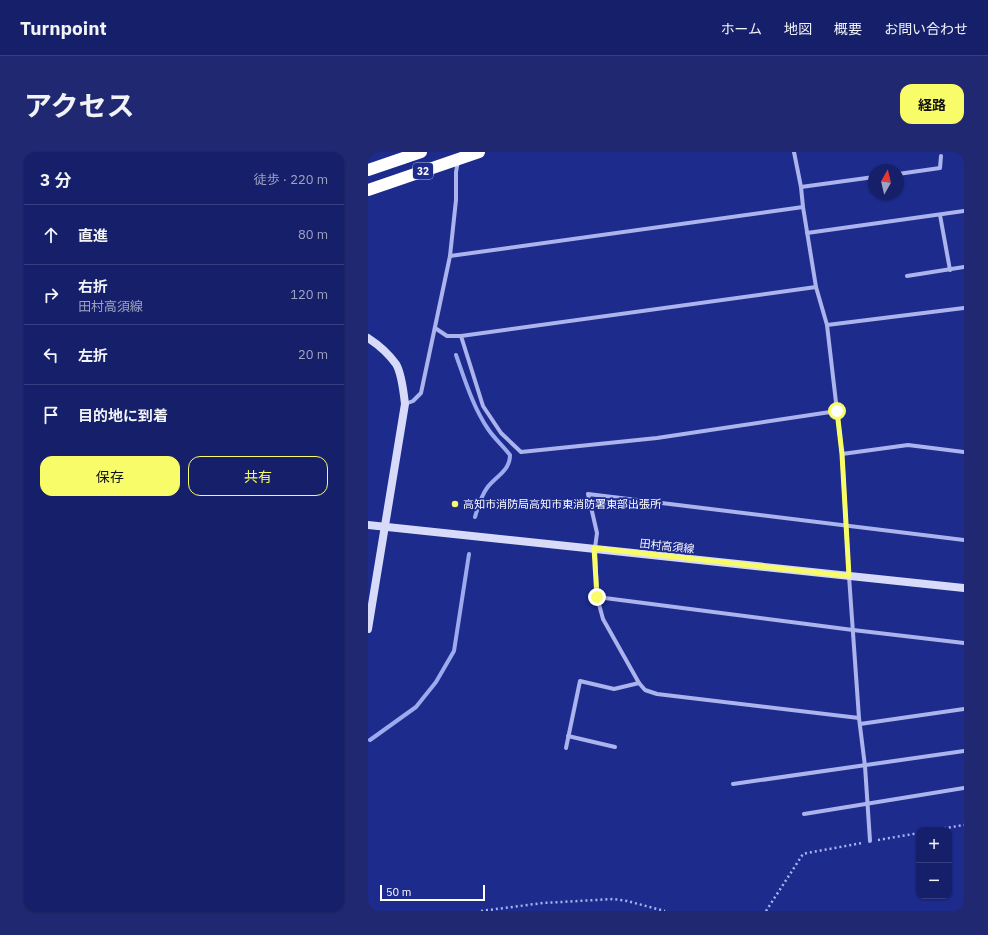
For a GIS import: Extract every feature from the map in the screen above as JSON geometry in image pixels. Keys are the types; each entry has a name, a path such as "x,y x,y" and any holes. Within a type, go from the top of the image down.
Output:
{"highway":[{"name":"32","path":"368,170 421,152"},
{"name":"32","path":"368,190 459,155 479,152"}],"main road":[{"path":"368,338 380,345 396,365 404,393 405,404 368,629"},
{"name":"田村高須線","path":"368,525 964,588"}],"street":[{"path":"794,152 801,187 816,287 826,325 842,454 859,718 870,841"},
{"path":"405,404 413,401 421,393 450,256 456,200 456,172 459,155"},
{"path":"904,173 940,168 941,156"},
{"path":"801,187 868,178"},
{"path":"450,256 803,207"},
{"path":"807,233 964,211"},
{"path":"940,214 950,270"},
{"path":"907,276 964,267"},
{"path":"435,328 447,336 461,336 816,287"},
{"path":"826,325 964,308"},
{"path":"461,336 483,406 501,433 521,452 657,438 837,411"},
{"path":"842,454 908,445 964,452"},
{"path":"859,718 657,694 645,690 639,683 603,619 597,597 594,548 597,533 588,494 964,540"},
{"path":"597,597 964,643"},
{"path":"566,748 580,681 614,689 639,683"},
{"path":"860,724 964,709"},
{"path":"568,736 615,747"},
{"path":"733,784 964,751"},
{"path":"804,814 964,788"}],"path":[{"path":"952,827 964,825"},
{"path":"766,911 804,854 916,833"},
{"path":"481,911 543,903 613,899 665,911"}],"waterway":[{"path":"456,355 478,412 490,432 510,455 508,465 485,491 475,517"},
{"path":"370,740 416,707 436,682 454,651 469,554"}],"place":[{"name":"高知市消防局高知市東消防署東部出張所","path":"455,504"}],"route":[{"path":"597,597 594,548 849,576 842,454 837,411"}]}
